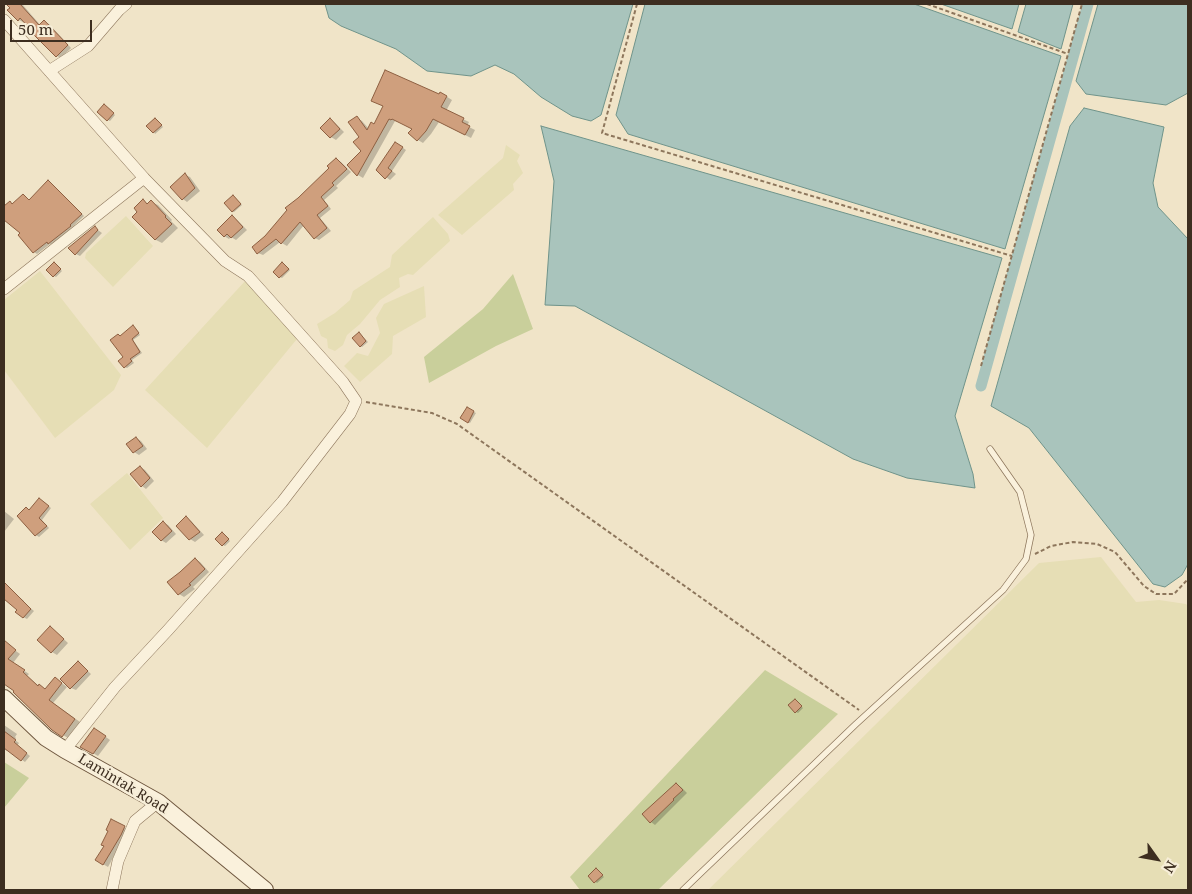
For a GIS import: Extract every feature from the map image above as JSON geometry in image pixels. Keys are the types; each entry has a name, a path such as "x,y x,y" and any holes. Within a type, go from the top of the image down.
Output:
{"main road":[{"name":"Lamintak Road","path":"4,698 46,738 158,802 265,890"}],"street":[{"path":"50,71 88,46 126,4"},
{"path":"4,20 144,178 224,261 248,276 343,382 356,400 350,414 282,502 115,688 66,750"},
{"path":"4,289 144,178"},
{"path":"112,890 118,861 135,822 158,802"}],"lane":[{"path":"683,890 866,715 1003,590 1026,559 1031,535 1020,492 990,449"}],"path":[{"path":"637,4 602,133 1012,256"},
{"path":"927,4 1068,54"},
{"path":"981,366 1082,4"},
{"path":"356,400 432,413 457,424 866,715"},
{"path":"1026,559 1051,546 1073,542 1097,544 1115,552 1144,586 1156,594 1174,594 1188,579"}],"shaded area":[{"path":"506,145 520,155 517,161 523,173 513,184 514,190 462,235 438,215 503,158"},
{"path":"126,216 153,246 113,287 85,258 86,253"},
{"path":"433,217 448,234 450,241 413,275 408,274 399,278 400,287 380,300 360,324 347,335 343,345 335,351 328,348 327,339 321,336 317,324 335,313 350,300 353,291 390,267 392,255"},
{"path":"40,271 121,375 114,390 55,438 4,370 4,300"},
{"path":"246,280 297,339 207,448 145,390"},
{"path":"424,286 426,317 393,336 392,354 360,382 344,366 357,353 368,356 380,333 376,318 384,304"},
{"path":"127,473 163,518 130,550 90,504"},
{"path":"1101,557 1136,602 1159,600 1186,604 1188,606 1188,890 708,890 1039,563"}],"green space":[{"path":"513,274 533,329 496,346 429,383 424,357 483,309"},
{"path":"765,670 838,714 658,890 580,890 570,877"},
{"path":"4,762 29,778 4,808"}],"water":[{"path":"325,4 633,4 601,115 591,121 572,116 541,97 514,74 495,65 471,76 427,71 396,49 341,26 329,18"},
{"path":"645,4 914,4 1061,56 1005,249 628,134 616,115"},
{"path":"941,4 1019,4 1012,29"},
{"path":"1026,4 1073,4 1061,49 1018,32"},
{"path":"1098,4 1188,4 1188,93 1166,105 1086,94 1076,81"},
{"path":"1084,108 1164,127 1153,183 1158,207 1188,239 1188,564 1182,575 1165,587 1153,584 1029,428 991,406 1070,126"},
{"path":"541,126 1002,258 955,416 973,474 975,488 907,478 853,459 575,306 545,305 554,181"}],"building":[{"path":"6,4 20,4 39,25 44,20 68,45 56,57 20,18 18,21 7,10 10,8"},
{"path":"385,70 447,96 441,107 464,118 462,122 470,126 465,135 433,119 417,141 408,133 412,129 389,119 357,176 347,165 361,151 353,142 359,137 348,122 357,116 367,130 371,122 374,124 383,106 371,101"},
{"path":"104,104 114,113 107,121 97,112"},
{"path":"155,118 162,125 153,133 146,126"},
{"path":"330,118 340,129 330,138 320,128"},
{"path":"395,142 403,147 388,168 392,171 385,179 376,170"},
{"path":"336,158 347,169 321,197 328,206 317,215 327,228 314,239 300,222 281,244 276,239 257,254 252,247 265,236 287,210 285,208 329,168 327,166"},
{"path":"185,173 195,188 182,200 170,187"},
{"path":"48,180 82,214 71,226 33,253 18,235 20,233 4,220 4,206 10,201 12,204 23,194 29,200"},
{"path":"233,195 241,204 232,212 224,203"},
{"path":"143,199 147,204 151,200 172,224 155,240 132,217 137,212 134,208"},
{"path":"232,215 243,227 231,238 227,234 224,237 217,230"},
{"path":"95,226 98,230 75,255 68,248"},
{"path":"54,262 61,269 53,277 46,270"},
{"path":"282,262 289,269 279,278 273,272"},
{"path":"133,325 139,333 132,339 140,352 130,359 132,361 124,368 118,361 123,357 110,340 118,334 120,336"},
{"path":"359,332 366,341 360,347 352,338"},
{"path":"467,407 474,411 468,423 460,418"},
{"path":"136,437 143,446 133,453 126,444"},
{"path":"140,466 150,478 141,487 130,474"},
{"path":"39,498 49,506 39,518 47,526 35,536 17,516 26,507 29,510"},
{"path":"186,516 200,532 189,540 176,526"},
{"path":"163,521 172,531 161,541 152,532"},
{"path":"222,532 229,539 222,546 215,539"},
{"path":"195,558 205,569 189,584 191,585 178,595 167,582"},
{"path":"4,582 31,609 23,618 4,599"},
{"path":"50,626 64,639 51,653 37,640"},
{"path":"4,640 16,650 8,659 25,670 23,672 38,686 39,684 45,689 55,677 62,683 49,700 75,719 62,737 52,730 14,691 4,684"},
{"path":"78,661 88,671 70,689 60,679"},
{"path":"795,699 802,706 795,713 788,705"},
{"path":"94,728 106,736 93,754 80,747"},
{"path":"4,731 16,740 14,742 27,753 21,761 4,748"},
{"path":"676,783 683,790 650,823 642,814"},
{"path":"111,819 125,826 103,865 95,860 104,846 101,845 108,831 106,830"},
{"path":"596,868 603,875 594,883 588,876"}],"waterway":[{"path":"981,386 1088,4"}]}
